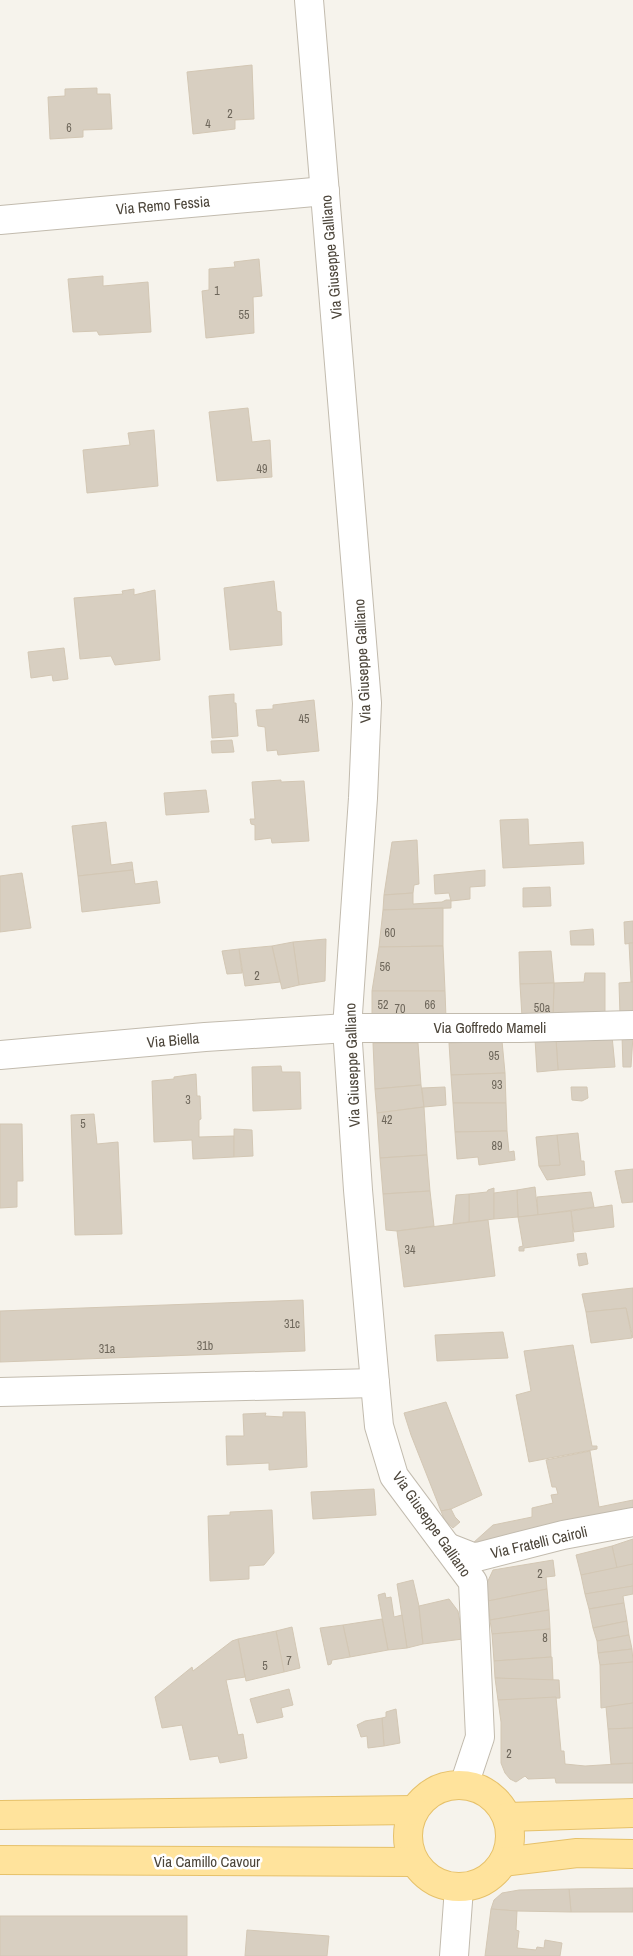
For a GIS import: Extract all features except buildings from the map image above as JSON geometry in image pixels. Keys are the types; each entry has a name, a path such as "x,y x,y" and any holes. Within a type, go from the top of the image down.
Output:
{"main road":[{"path":"464,1785 477,1788 490,1795 507,1817 510,1832 509,1848 503,1862 495,1873 484,1881 472,1886 459,1888 445,1886 433,1881 422,1872 414,1862 408,1845 408,1827 414,1810 423,1799 435,1790 449,1786 464,1785"},
{"path":"0,1815 414,1810"},
{"path":"507,1817 633,1813"},
{"path":"503,1862 577,1852 633,1854"},
{"name":"Via Camillo Cavour","path":"0,1860 414,1862"}],"street":[{"name":"Via Giuseppe Galliano","path":"309,0 367,703 363,798 347,1028 374,1382 379,1426 394,1476 473,1582 480,1737 464,1785"},
{"name":"Via Remo Fessia","path":"0,220 325,191"},
{"name":"Via Goffredo Mameli","path":"347,1028 521,1028 633,1025"},
{"name":"Via Biella","path":"0,1055 186,1038 347,1028"},
{"path":"0,1392 374,1382"},
{"name":"Via Fratelli Cairoli","path":"446,1547 477,1557 563,1535 633,1522"},
{"path":"454,1956 459,1888"}]}
